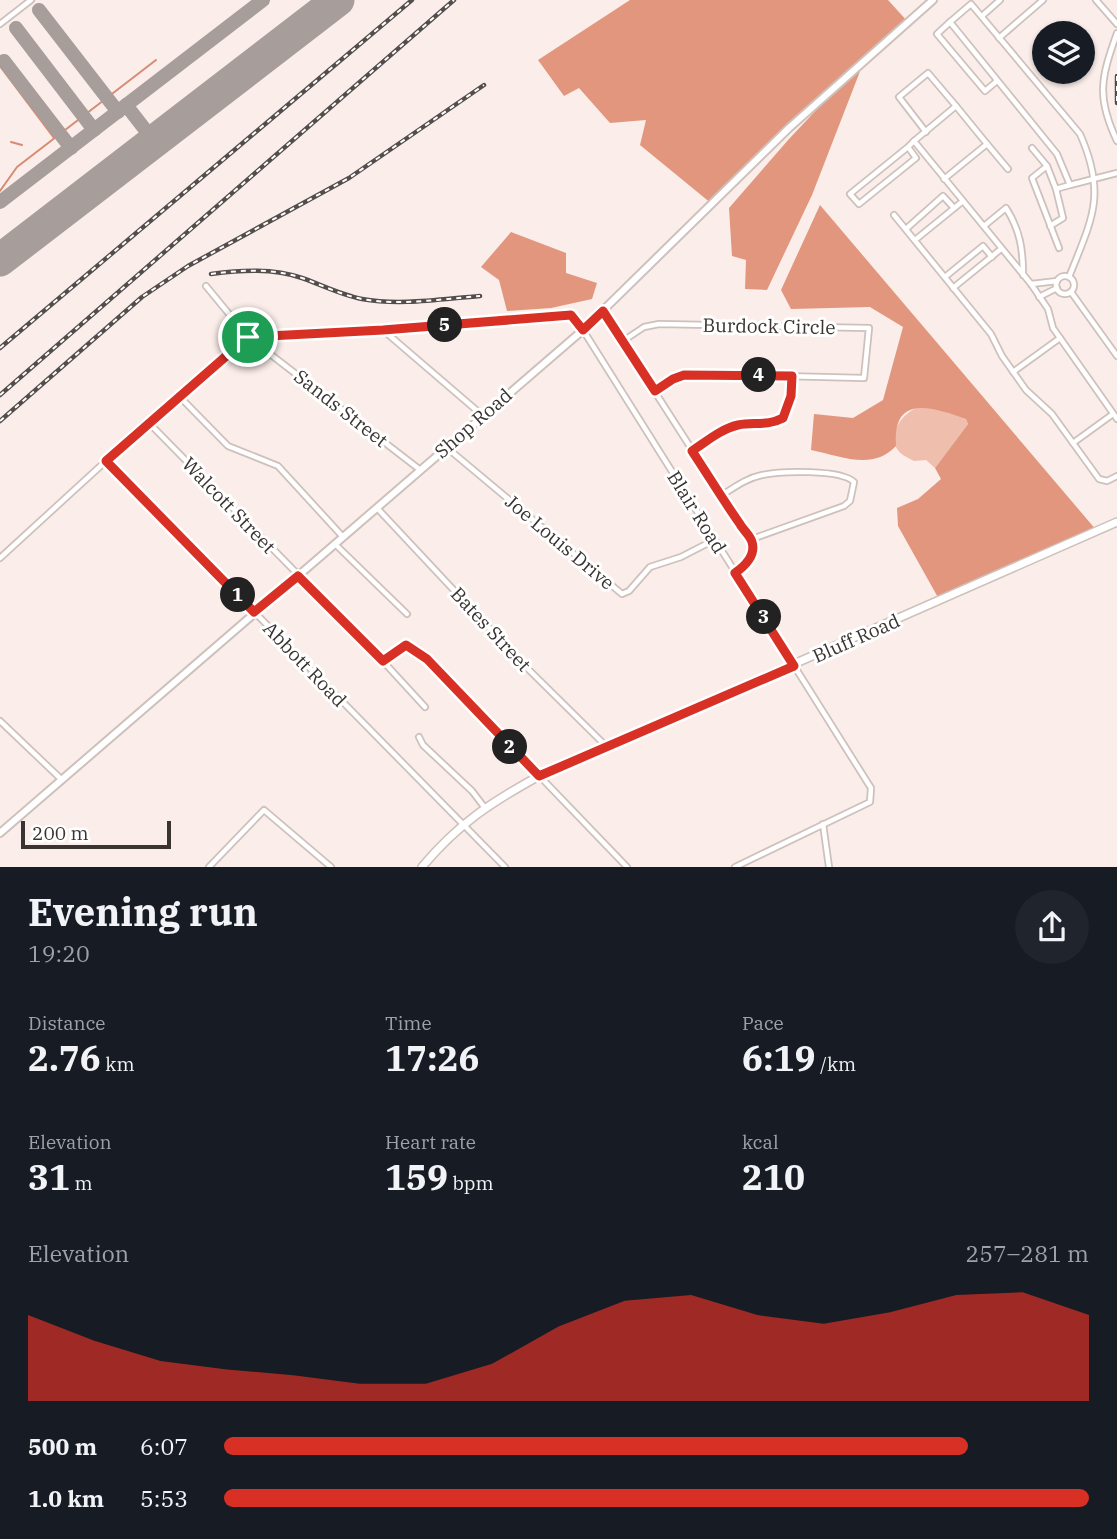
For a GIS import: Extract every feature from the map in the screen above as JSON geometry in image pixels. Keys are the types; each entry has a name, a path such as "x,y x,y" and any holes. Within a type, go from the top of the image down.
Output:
{"main road":[{"name":"Bluff Road","path":"426,865 462,824 539,776 1117,522"}],"street":[{"path":"0,24 31,0"},
{"name":"Shop Road","path":"0,833 583,330 789,128 933,0"},
{"path":"982,16 1000,0"},
{"path":"999,38 1043,0"},
{"path":"1096,0 1117,23"},
{"path":"998,81 985,92 937,34 974,2 999,38 1080,134 1090,157 1096,201 1092,220 1069,277"},
{"path":"950,22 1057,154 1070,185"},
{"path":"1117,33 1104,70 1103,97 1109,124 1117,142"},
{"path":"926,132 899,97 928,72 1008,169"},
{"path":"908,147 916,158 859,204 850,194 956,106"},
{"path":"915,142 1031,284 1048,309 1053,328 1115,416 1073,443"},
{"path":"944,178 987,144"},
{"path":"1032,148 1047,166 1063,218 1059,223 1050,226"},
{"path":"1047,166 1032,178 1059,248"},
{"path":"1056,189 1117,173"},
{"path":"906,229 943,196 954,208"},
{"path":"915,240 963,201"},
{"path":"984,227 1006,208 1017,226 1023,247 1023,276"},
{"path":"894,215 991,334 1002,356 1026,390 1052,414 1099,480 1107,481 1117,476"},
{"path":"944,277 983,246 992,257"},
{"path":"953,288 1001,249"},
{"path":"1039,296 1057,284 1060,277 1069,277"},
{"path":"1069,277 1074,284 1071,292"},
{"path":"1031,284 1057,284"},
{"path":"1057,284 1062,293 1071,292"},
{"name":"Sands Street","path":"206,286 248,337 419,470"},
{"path":"1071,292 1117,356"},
{"path":"603,311 752,539 750,559 735,573"},
{"path":"0,558 248,337 383,330 571,315 583,330"},
{"name":"Burdock Circle","path":"623,341 644,327 659,324 869,328 864,378 792,376"},
{"path":"383,330 482,415"},
{"name":"Blair Road","path":"583,330 872,788 870,802 823,824"},
{"path":"1013,372 1060,338"},
{"path":"655,391 684,375 792,376 791,396 783,418 772,424 737,425 692,451"},
{"path":"179,396 228,446 278,466 343,537"},
{"name":"Walcott Street","path":"149,423 425,707"},
{"name":"Joe Louis Drive","path":"446,447 622,594 629,591 650,567 681,557 714,540"},
{"name":"Abbott Road","path":"106,461 505,867"},
{"path":"722,495 747,480 775,474 844,475 854,482 850,501 845,506 752,539"},
{"name":"Bates Street","path":"377,508 523,663 607,747"},
{"path":"335,544 407,614"},
{"path":"383,661 399,647 406,645 427,659 627,867"},
{"path":"0,722 61,779"},
{"path":"419,737 423,745 472,791 485,808"},
{"path":"209,867 264,810 331,867"},
{"path":"735,867 823,824 829,867"}],"shaded area":[{"path":"630,0 888,0 908,22 864,61 812,195 767,290 745,289 746,260 732,256 729,208 853,71 712,204 640,145 646,120 610,123 579,88 564,96 538,60"},
{"path":"820,205 1097,531 940,601 898,526 897,508 918,499 941,479 935,468 968,424 966,419 929,408 908,411 901,417 896,446 887,454 867,460 811,450 814,414 853,418 883,400 903,327 870,307 791,309 781,290"},
{"path":"511,232 566,253 566,273 597,283 592,299 551,308 507,311 499,280 481,267"},
{"path":"920,406 935,408 966,419 968,424 935,468 926,460 914,461 901,454 894,440 900,422 909,412"}],"waterway":[{"path":"0,191 17,167 156,60"},
{"path":"0,66 54,138"},
{"path":"11,142 22,145"}],"taxiway":[{"path":"0,202 263,0"},
{"path":"39,10 118,112"},
{"path":"16,28 94,130"},
{"path":"4,61 71,148"},
{"path":"126,105 154,141"}],"runway":[{"path":"0,260 338,0"}],"railway":[{"path":"0,348 412,0"},
{"path":"0,395 454,0"},
{"path":"1117,76 1117,103"},
{"path":"0,421 142,297 188,266 349,178 484,85"},
{"path":"211,274 268,271 302,278 347,295 376,301 421,301 480,296"}],"route":[{"path":"603,311 655,391 684,375 792,376 791,396 783,418 772,424 737,425 692,451 752,539 750,559 735,573 794,666 539,776 427,659 406,645 399,647 383,661 298,576 254,612 106,461 248,337 383,330 571,315 583,330 603,311"}]}
